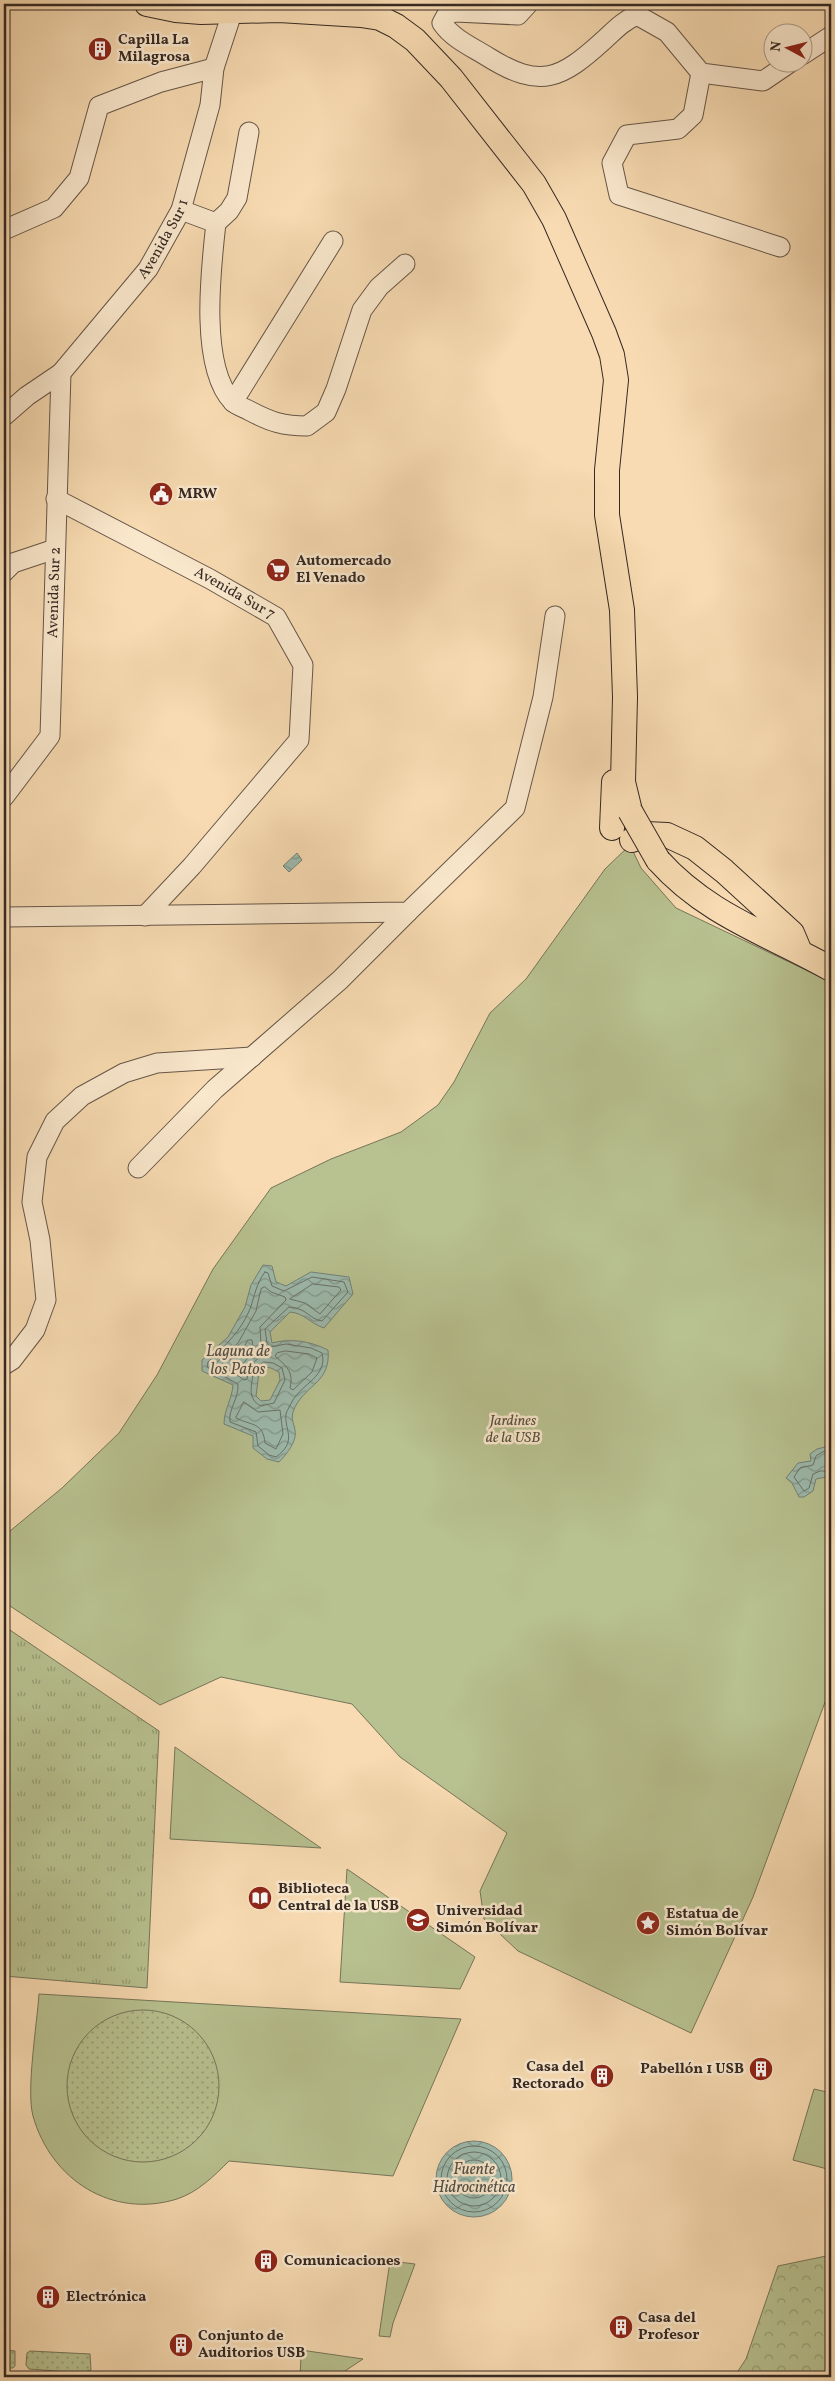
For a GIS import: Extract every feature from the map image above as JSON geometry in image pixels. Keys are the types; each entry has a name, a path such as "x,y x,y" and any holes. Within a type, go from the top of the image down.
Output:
{"main road":[{"path":"147,4 176,10 233,10 287,7 380,18 396,26 415,40 451,78 534,184 554,219 604,333 612,356 616,380 607,470 607,515 622,610 625,697 623,782 630,812 658,860 675,880 726,916 800,952 831,970"},
{"path":"612,828 615,771 623,731"},
{"path":"632,840 646,834 667,836 676,838 695,848 724,871 792,933 800,952"}],"street":[{"path":"528,4 518,15 456,12 446,14 442,23 449,33 503,66 520,73 544,78 580,62 624,21 637,15 667,32 701,73 763,81 776,72"},
{"name":"Avenida Sur 1","path":"4,416 27,396 61,373 148,269 181,210 210,105 214,68 233,10"},
{"path":"812,48 831,36"},
{"path":"4,230 54,208 79,178 99,106 161,82 214,68"},
{"path":"701,73 693,115 678,129 627,135 612,163 618,195 780,247"},
{"path":"250,132 237,198 230,210 216,223 209,292 212,346 221,382 233,402 273,423 290,426 307,426 326,412 336,389 362,310 379,287 405,264"},
{"path":"181,210 216,223"},
{"path":"233,402 333,241"},
{"name":"Avenida Sur 2","path":"4,797 50,736 61,373"},
{"name":"Avenida Sur 7","path":"56,499 210,579 276,617 303,665 299,740 192,866 145,916"},
{"path":"4,572 13,563 55,549"},
{"path":"138,1168 214,1089 340,980 515,808 543,697 555,616"},
{"path":"4,917 408,912"},
{"path":"4,1365 12,1360 35,1330 46,1300 40,1240 32,1202 37,1157 55,1121 82,1096 124,1073 157,1063 252,1056"}],"green space":[{"name":"Jardines de la USB","path":"630,845 641,868 676,908 831,982 831,1686 753,1897 691,2033 518,1951 484,1919 480,1891 507,1833 400,1757 352,1704 221,1677 160,1705 4,1602 4,1536 62,1488 119,1433 157,1375 213,1269 271,1188 331,1159 401,1132 438,1105 454,1082 490,1013 526,979 605,869"},
{"path":"4,1626 159,1731 147,1988 4,1976"},
{"path":"175,1747 321,1848 170,1839"},
{"path":"347,1869 475,1957 460,1989 340,1982"},
{"path":"39,1994 461,2019 393,2176 229,2161 205,2183 185,2196 153,2204 130,2203 108,2198 87,2189 69,2176 54,2159 42,2139 31,2105"},
{"path":"143,2010 172,2016 197,2032 213,2057 219,2086 213,2115 197,2140 172,2156 143,2162 114,2156 89,2140 73,2115 67,2086 73,2057 89,2032 114,2016"},
{"path":"814,2089 831,2093 831,2170 793,2160"},
{"path":"831,2255 831,2377 734,2377 746,2359 778,2266"},
{"path":"390,2261 415,2264 393,2323 390,2337 379,2336"},
{"path":"294,2349 363,2359 336,2377 300,2377 301,2356"},
{"path":"4,2350 15,2351 15,2366 13,2368 4,2368"},
{"path":"30,2351 90,2354 91,2370 82,2373 29,2369 26,2365 27,2353"}],"water":[{"path":"297,853 302,860 289,872 283,866"},
{"name":"Laguna de los Patos","path":"263,1265 272,1266 276,1282 286,1286 311,1272 349,1277 353,1294 324,1328 299,1314 290,1312 270,1332 272,1343 300,1341 328,1350 328,1361 322,1376 295,1407 292,1419 295,1437 291,1447 279,1462 267,1459 253,1448 253,1436 224,1424 233,1385 202,1371 202,1360 228,1337 245,1307 251,1285","holes":["264,1367 279,1372 280,1380 270,1400 261,1401 256,1396 259,1372"]},
{"path":"831,1437 831,1476 816,1479 813,1491 804,1497 799,1497 792,1483 786,1478 798,1463 811,1461 810,1454 817,1449 825,1447"},
{"name":"Fuente Hidrocinética","path":"467,2141 481,2141 495,2147 506,2158 512,2172 509,2194 501,2206 481,2217 467,2217 453,2211 442,2200 436,2186 436,2172 442,2158 453,2147"}],"place":[{"name":"Capilla La Milagrosa","path":"100,49"},
{"name":"MRW","path":"161,494"},
{"name":"Automercado El Venado","path":"278,570"},
{"name":"Biblioteca Central de la USB","path":"260,1898"},
{"name":"Universidad Simón Bolívar","path":"418,1920"},
{"name":"Estatua de Simón Bolívar","path":"648,1923"},
{"name":"Pabellón 1 USB","path":"761,2069"},
{"name":"Casa del Rectorado","path":"602,2076"},
{"name":"Comunicaciones","path":"266,2261"},
{"name":"Electrónica","path":"48,2297"},
{"name":"Casa del Profesor","path":"621,2327"},
{"name":"Conjunto de Auditorios USB","path":"181,2345"}]}
